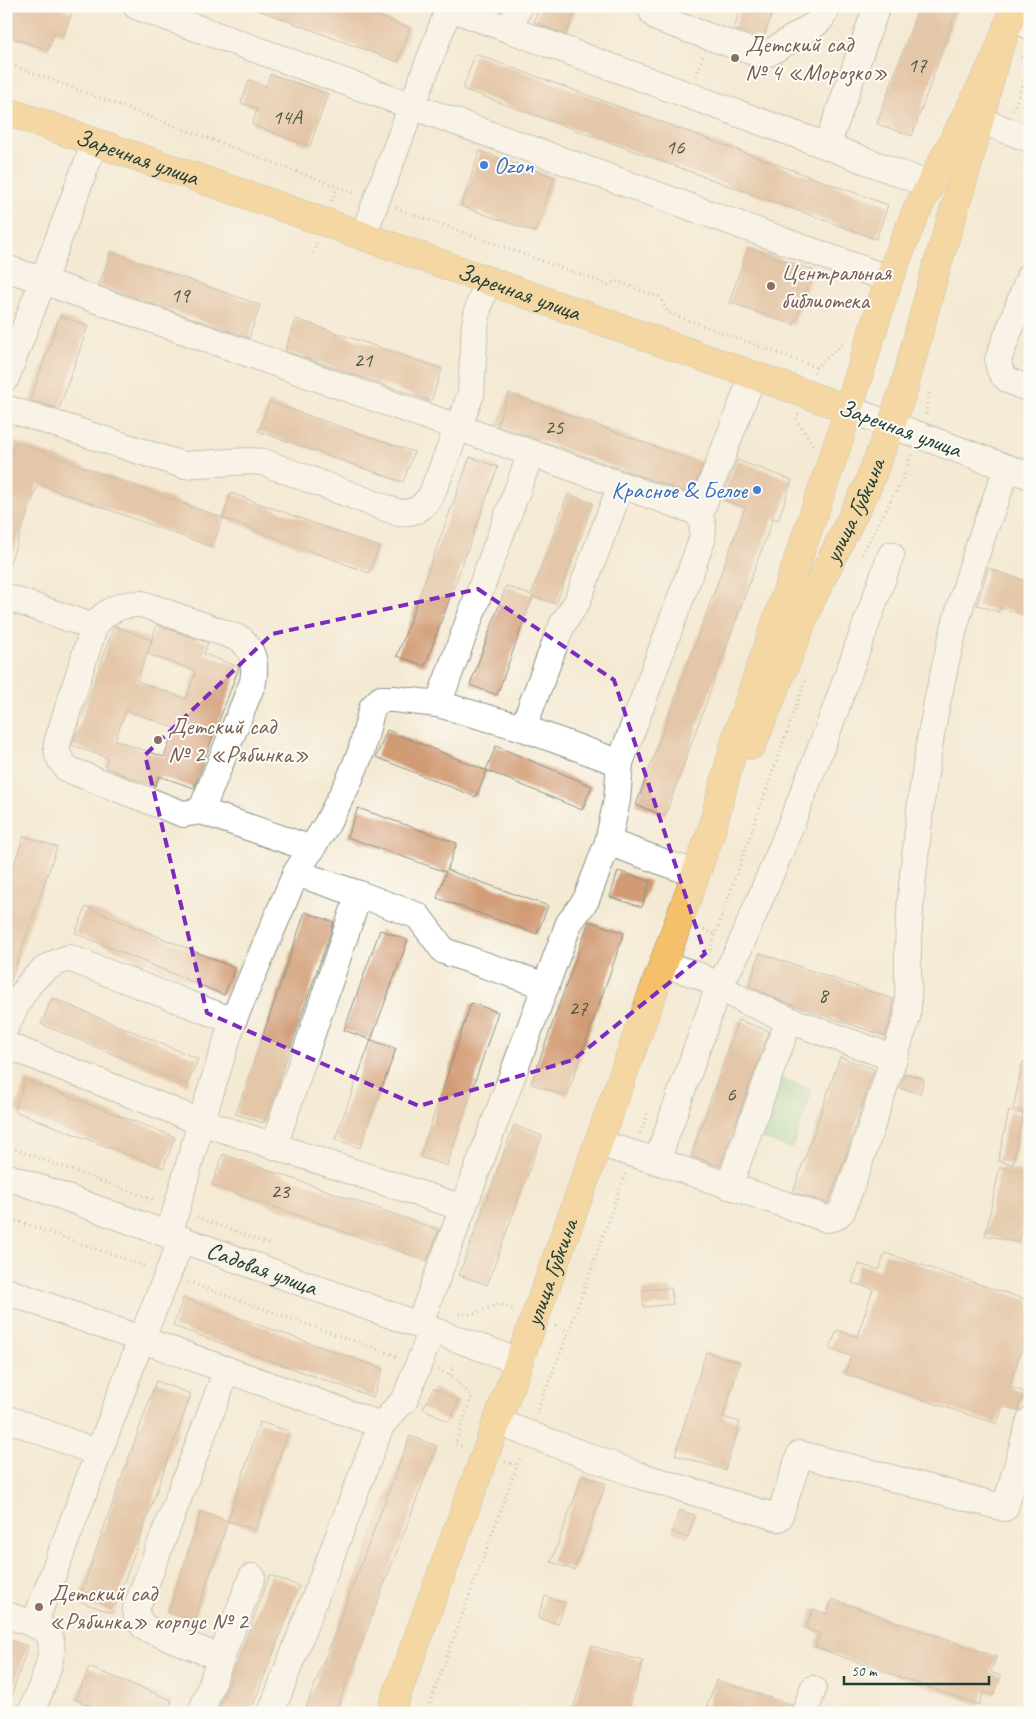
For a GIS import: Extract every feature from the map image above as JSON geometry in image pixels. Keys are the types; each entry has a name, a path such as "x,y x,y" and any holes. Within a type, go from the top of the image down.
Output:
{"main road":[{"name":"улица Губкина","path":"390,1713 711,832 737,735 835,452 889,279 915,214 1018,17"},
{"name":"улица Губкина","path":"711,832 752,744 813,596 868,485 891,425 904,388 935,272 980,120 995,60"},
{"name":"Заречная улица","path":"6,111 363,236 848,410"}],"street":[{"path":"136,6 889,279"},
{"path":"650,6 658,19 759,54 769,52 814,25 821,19 828,6"},
{"path":"827,146 877,6"},
{"path":"363,236 447,7 515,18 689,95 930,185"},
{"path":"980,120 1030,139"},
{"path":"6,378 95,142"},
{"path":"6,268 459,426 700,513"},
{"path":"1030,275 998,360 1002,376 1008,381 1030,389"},
{"path":"6,408 183,465 249,461 263,462 400,513 414,512 423,507 431,496 471,394 475,326 478,309 488,281"},
{"path":"271,1713 381,1425 405,1399 418,1363 426,1320 462,1208 569,923 586,900 608,842 617,800 620,763 702,540 703,527 700,513 753,375"},
{"name":"Заречная улица","path":"848,410 1019,472"},
{"path":"438,704 531,453"},
{"path":"598,1143 657,1161 827,1219 836,1217 842,1211 907,1018 909,1002 908,950 913,881 933,720 948,649 989,516 1019,472"},
{"path":"523,728 562,625 577,602 621,485"},
{"path":"657,1161 709,981 738,951 782,847 828,730 892,555"},
{"path":"6,597 94,627"},
{"path":"201,811 253,682 254,658 241,639 142,604 133,603 105,612 94,627 57,744 60,760 67,769 184,814 201,811 312,848"},
{"path":"34,1625 167,1275 175,1237 176,1209 233,1021 296,873 327,824 348,783 361,752 372,708 381,699 394,698 438,704 523,728 620,763"},
{"path":"608,842 696,874"},
{"path":"296,873 418,916 444,951 546,986"},
{"path":"274,1146 359,894"},
{"path":"6,1026 21,995 31,981 55,962 69,958 233,1021"},
{"path":"663,964 709,981 745,1001 789,1020 894,1058"},
{"path":"729,1186 789,1020"},
{"path":"6,1045 201,1122 462,1208"},
{"name":"Садовая улица","path":"6,1176 175,1237 426,1320 518,1362"},
{"path":"6,1290 381,1425"},
{"path":"221,1658 145,1628 137,1618 136,1609 227,1370"},
{"path":"6,1418 98,1453"},
{"path":"497,1422 638,1475 779,1518 800,1454 1005,1508 1030,1420"},
{"path":"201,1713 252,1577"},
{"path":"6,1616 45,1630 50,1637 52,1645 51,1656 31,1713"}],"path":[{"path":"689,95 710,37"},
{"path":"6,63 609,285 616,281 659,298 669,313 816,367"},
{"path":"1005,130 1030,65"},
{"path":"859,559 904,476 928,408 929,390"},
{"path":"709,981 808,675"},
{"path":"426,1713 650,1107"},
{"path":"6,1146 269,1245"},
{"path":"6,1218 450,1375 472,1396 455,1444"},
{"path":"426,1320 447,1314 473,1314"}],"highlighted area":[{"path":"478,589 614,680 705,954 573,1060 419,1106 207,1013 145,755 272,634"}],"green space":[{"path":"779,1078 812,1090 792,1149 759,1137"}],"building":[{"path":"6,6 56,6 72,12 64,35 55,32 48,50 6,35"},
{"path":"253,6 352,6 410,28 398,62 253,8"},
{"path":"540,6 577,6 566,35 534,22"},
{"path":"742,6 775,6 763,39 734,29"},
{"path":"919,6 958,6 912,136 877,124"},
{"path":"475,54 888,205 876,239 463,89"},
{"path":"270,74 328,94 310,146 252,125 257,109 241,103 249,80 266,86"},
{"path":"480,151 554,177 535,232 461,206"},
{"name":"Центральная библиотека","path":"748,248 813,270 794,325 729,302"},
{"path":"111,252 260,305 249,338 99,285"},
{"path":"60,316 88,326 59,409 30,400"},
{"path":"296,319 442,369 431,401 285,351"},
{"path":"509,393 703,464 691,494 497,425"},
{"path":"269,402 414,452 403,482 258,431"},
{"path":"16,442 223,518 212,547 38,484 8,568 6,568 6,469"},
{"path":"470,457 498,467 425,666 397,656"},
{"path":"737,460 792,480 778,520 773,518 665,816 636,805 745,508 721,499"},
{"path":"231,493 379,547 369,573 223,518"},
{"path":"568,494 593,503 556,604 533,596 497,695 470,685 506,586 531,595"},
{"path":"988,568 1030,583 1030,617 1000,607 999,612 977,605"},
{"path":"157,625 208,643 204,654 239,667 194,788 159,776 155,786 126,776 105,767 108,758 72,745 114,626 152,640","holes":["149,648 147,654 196,671 186,699 137,681","126,710 175,728 164,757 115,740"]},
{"path":"387,730 487,771 476,797 376,757"},
{"path":"496,746 592,786 582,810 486,770"},
{"path":"358,808 457,843 447,870 548,906 537,934 437,898 446,872 347,837"},
{"path":"24,836 57,847 9,986 6,986 6,887"},
{"path":"618,871 650,881 642,907 610,897"},
{"path":"86,907 235,968 224,995 75,933"},
{"path":"305,912 334,922 264,1123 236,1114"},
{"path":"589,921 624,933 567,1096 531,1084"},
{"path":"380,930 408,940 371,1040 344,1030"},
{"path":"760,953 893,999 892,1015 885,1036 782,1001 749,986"},
{"path":"52,998 198,1059 187,1085 41,1024"},
{"path":"471,1003 498,1012 447,1166 420,1157"},
{"path":"738,1020 769,1031 720,1166 691,1156"},
{"path":"371,1040 396,1049 360,1148 335,1139"},
{"path":"840,1057 874,1069 828,1203 793,1192"},
{"path":"1023,1062 1030,1063 1030,1113 1013,1109"},
{"path":"905,1073 924,1079 920,1094 900,1088"},
{"path":"26,1080 175,1137 163,1168 14,1111"},
{"path":"1009,1111 1023,1114 1013,1164 998,1161"},
{"path":"514,1125 542,1136 487,1285 459,1275"},
{"path":"223,1154 439,1230 427,1261 212,1185"},
{"path":"1000,1167 1030,1173 1030,1195 1019,1243 985,1235"},
{"path":"885,1253 1030,1301 1030,1341 1025,1339 1009,1387 1024,1392 1018,1411 1003,1406 997,1424 845,1374 851,1356 830,1349 837,1330 857,1337 873,1289 852,1283 859,1264 879,1270"},
{"path":"671,1288 673,1304 644,1307 642,1290"},
{"path":"183,1298 383,1369 373,1397 173,1326"},
{"path":"706,1352 740,1362 723,1417 740,1422 725,1470 675,1455"},
{"path":"156,1381 191,1394 113,1613 78,1601"},
{"path":"434,1388 459,1401 449,1422 423,1408"},
{"path":"260,1422 288,1431 256,1530 228,1521"},
{"path":"410,1436 437,1446 335,1713 304,1713"},
{"path":"583,1475 606,1484 574,1570 551,1562"},
{"path":"679,1510 695,1515 688,1538 672,1532"},
{"path":"201,1512 228,1521 194,1621 168,1613"},
{"path":"270,1575 299,1586 250,1713 218,1713"},
{"path":"545,1596 565,1603 558,1624 538,1618"},
{"path":"832,1599 996,1657 991,1672 1001,1676 994,1695 984,1692 979,1705 815,1647 820,1634 806,1628 813,1609 827,1614"},
{"path":"6,1639 28,1646 9,1703 6,1702"},
{"path":"592,1646 643,1661 628,1713 572,1713"},
{"path":"89,1667 172,1700 167,1713 109,1713 76,1700"},
{"path":"716,1680 792,1705 790,1713 705,1713"}],"place":[{"name":"Детский сад № 4 «Морозко»","path":"735,58"},
{"name":"Ozon","path":"484,165"},
{"name":"Центральная библиотека","path":"771,286"},
{"name":"Красное & Белое","path":"757,490"},
{"name":"Детский сад № 2 «Рябинка»","path":"158,740"},
{"name":"Детский сад «Рябинка» корпус № 2","path":"39,1607"}]}
